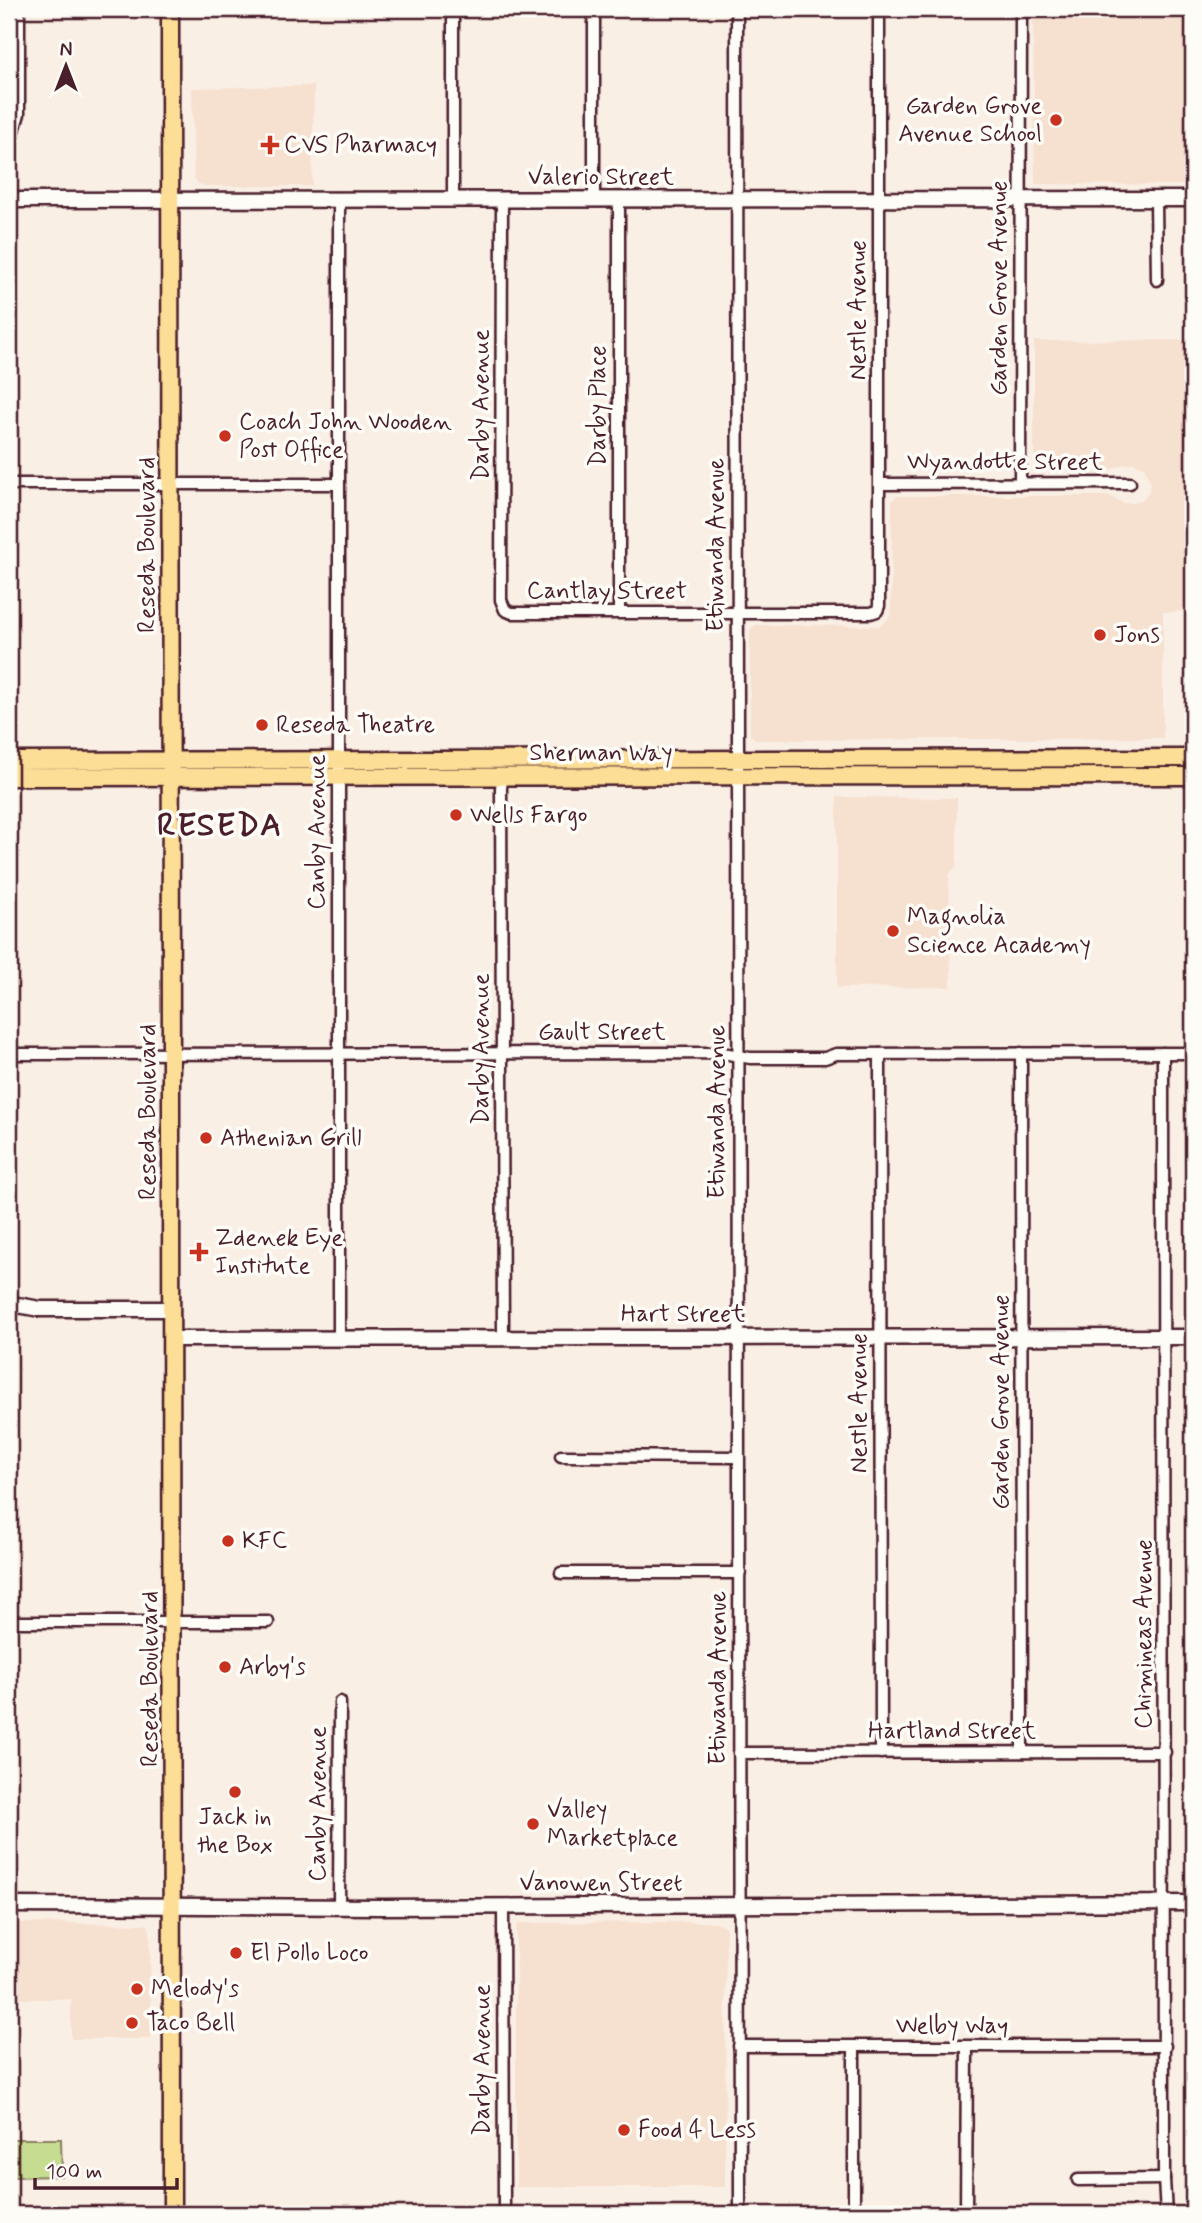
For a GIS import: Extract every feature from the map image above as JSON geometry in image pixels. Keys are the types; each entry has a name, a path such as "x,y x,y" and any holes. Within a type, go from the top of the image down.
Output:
{"main road":[{"name":"Reseda Boulevard","path":"170,9 172,2214"},
{"name":"Sherman Way","path":"9,761 171,768 505,768 738,767 1193,758"},
{"name":"Sherman Way","path":"738,767 1193,776"},
{"name":"Sherman Way","path":"9,777 171,768"}],"street":[{"path":"9,148 19,114 19,9"},
{"path":"453,9 453,200"},
{"path":"594,9 594,200"},
{"name":"Etiwanda Avenue","path":"737,9 740,2214"},
{"name":"Nestle Avenue","path":"877,611 880,484 878,9"},
{"name":"Garden Grove Avenue","path":"1020,484 1021,9"},
{"path":"1156,199 1157,280"},
{"name":"Valerio Street","path":"9,200 1193,199"},
{"name":"Darby Avenue","path":"502,200 501,600 505,610"},
{"name":"Darby Place","path":"618,200 619,612"},
{"name":"Canby Avenue","path":"339,201 339,1337"},
{"name":"Wyandotte Street","path":"880,484 1130,483"},
{"path":"9,484 338,484"},
{"name":"Cantlay Street","path":"505,610 512,613 877,611"},
{"name":"Darby Avenue","path":"503,1337 505,768"},
{"name":"Gault Street","path":"9,1054 723,1053 750,1058 825,1058 836,1054 1193,1053"},
{"name":"Garden Grove Avenue","path":"1021,1053 1022,1752"},
{"name":"Chimineas Avenue","path":"1163,1053 1166,2214"},
{"name":"Nestle Avenue","path":"880,1054 881,1752"},
{"path":"10,1310 171,1309"},
{"name":"Hart Street","path":"172,1339 1193,1337"},
{"path":"561,1456 738,1457"},
{"path":"561,1573 740,1573"},
{"path":"9,1622 268,1622"},
{"name":"Canby Avenue","path":"339,1907 340,1702"},
{"name":"Hartland Street","path":"739,1753 1165,1752"},
{"name":"Vanowen Street","path":"9,1905 339,1907 1193,1903"},
{"name":"Darby Avenue","path":"503,1906 504,2214"},
{"name":"Welby Way","path":"739,2046 1165,2046"},
{"path":"853,2047 854,2214"},
{"path":"967,2047 967,2214"},
{"path":"1078,2180 1164,2179"}],"shaded area":[{"path":"1033,9 1193,9 1193,185 1035,184"},
{"path":"314,86 312,186 205,186 197,183 194,178 192,88"},
{"path":"1193,340 1193,611 1163,612 1163,738 757,740 750,735 750,630 753,627 878,626 891,615 892,501 897,496 1110,496 1123,503 1144,499 1150,482 1145,468 1134,463 1112,469 1038,469 1034,464 1034,341"},
{"name":"Magnolia Science Academy","path":"837,797 957,798 957,865 949,875 951,987 837,988"},
{"path":"715,1922 726,1929 725,2187 516,2187 517,1925"},
{"path":"9,1923 147,1924 150,1930 151,2039 71,2039 71,1999 9,1999"}],"green space":[{"path":"9,2139 61,2139 62,2176 9,2177"}],"place":[{"name":"Garden Grove Avenue School","path":"1056,120"},
{"name":"CVS Pharmacy","path":"270,145"},
{"name":"Coach John Wooden Post Office","path":"225,436"},
{"name":"Jons","path":"1100,635"},
{"name":"Reseda Theatre","path":"262,725"},
{"name":"Wells Fargo","path":"456,815"},
{"name":"Magnolia Science Academy","path":"893,931"},
{"name":"Athenian Grill","path":"206,1138"},
{"name":"Zdenek Eye Institute","path":"199,1252"},
{"name":"KFC","path":"228,1541"},
{"name":"Arby's","path":"225,1667"},
{"name":"Jack in the Box","path":"235,1792"},
{"name":"Valley Marketplace","path":"533,1824"},
{"name":"El Pollo Loco","path":"236,1953"},
{"name":"Melody's","path":"137,1989"},
{"name":"Taco Bell","path":"132,2023"},
{"name":"Food 4 Less","path":"624,2130"}],"district":[{"name":"RESEDA","path":"220,826"}]}
